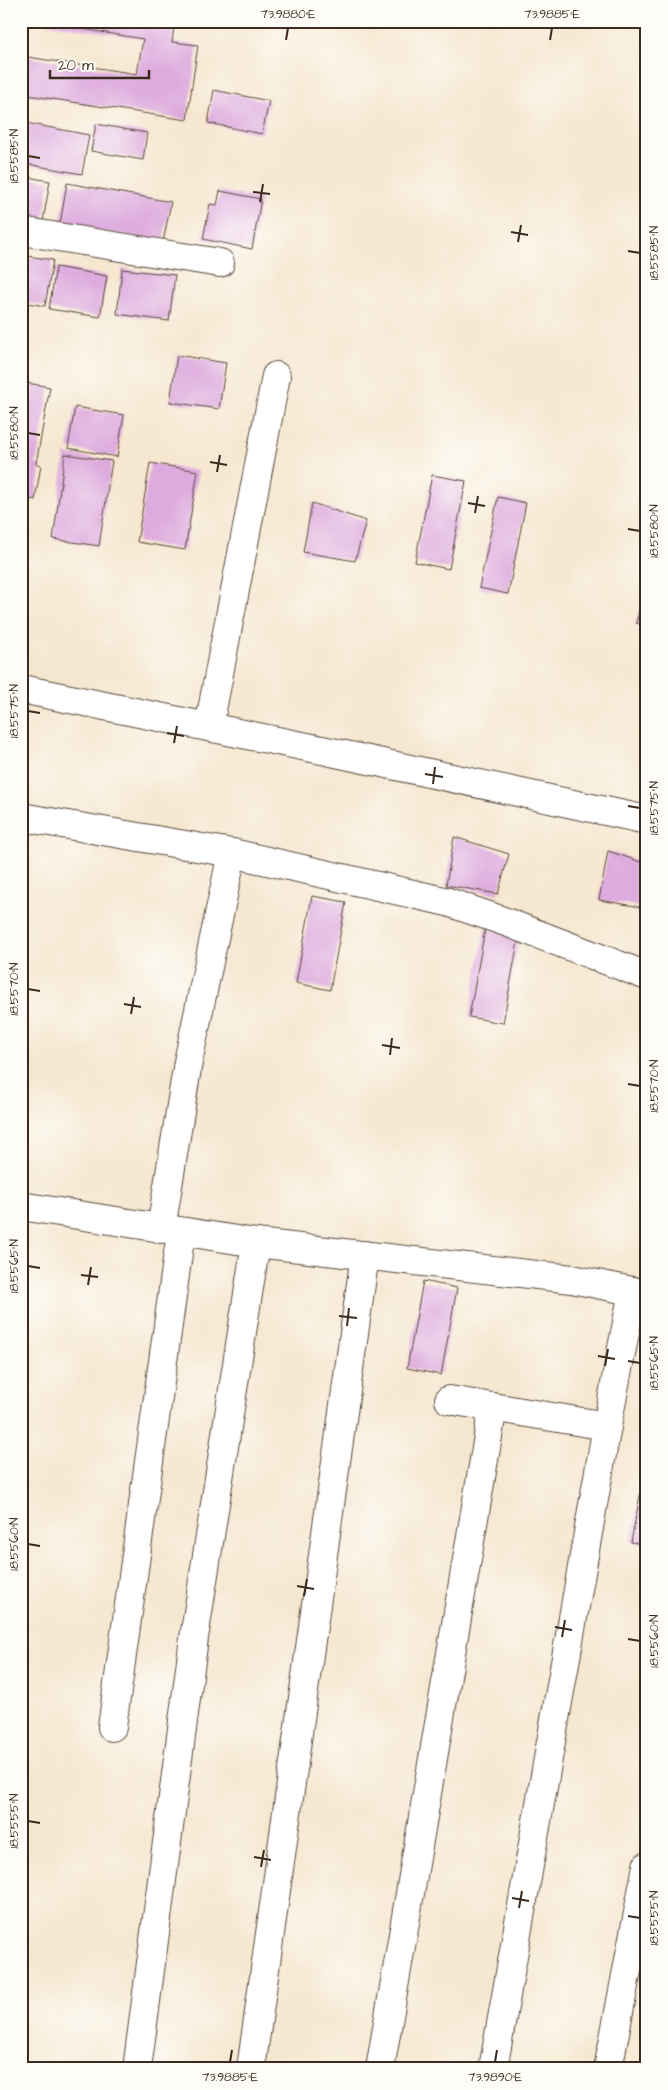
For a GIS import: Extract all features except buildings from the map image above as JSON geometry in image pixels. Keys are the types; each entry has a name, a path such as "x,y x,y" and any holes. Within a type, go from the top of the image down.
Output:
{"street":[{"path":"21,231 220,263"},
{"path":"209,726 276,376"},
{"path":"21,689 209,726 647,820"},
{"path":"21,817 232,853 448,902 647,976"},
{"path":"112,1727 171,1230 188,1062 232,853"},
{"path":"21,1206 256,1243 572,1279 640,1293 607,1426 493,2069"},
{"path":"137,2069 194,1638 256,1243"},
{"path":"252,2069 365,1255"},
{"path":"449,1400 607,1426"},
{"path":"384,2068 493,1407"},
{"path":"608,2069 647,1866"}]}
